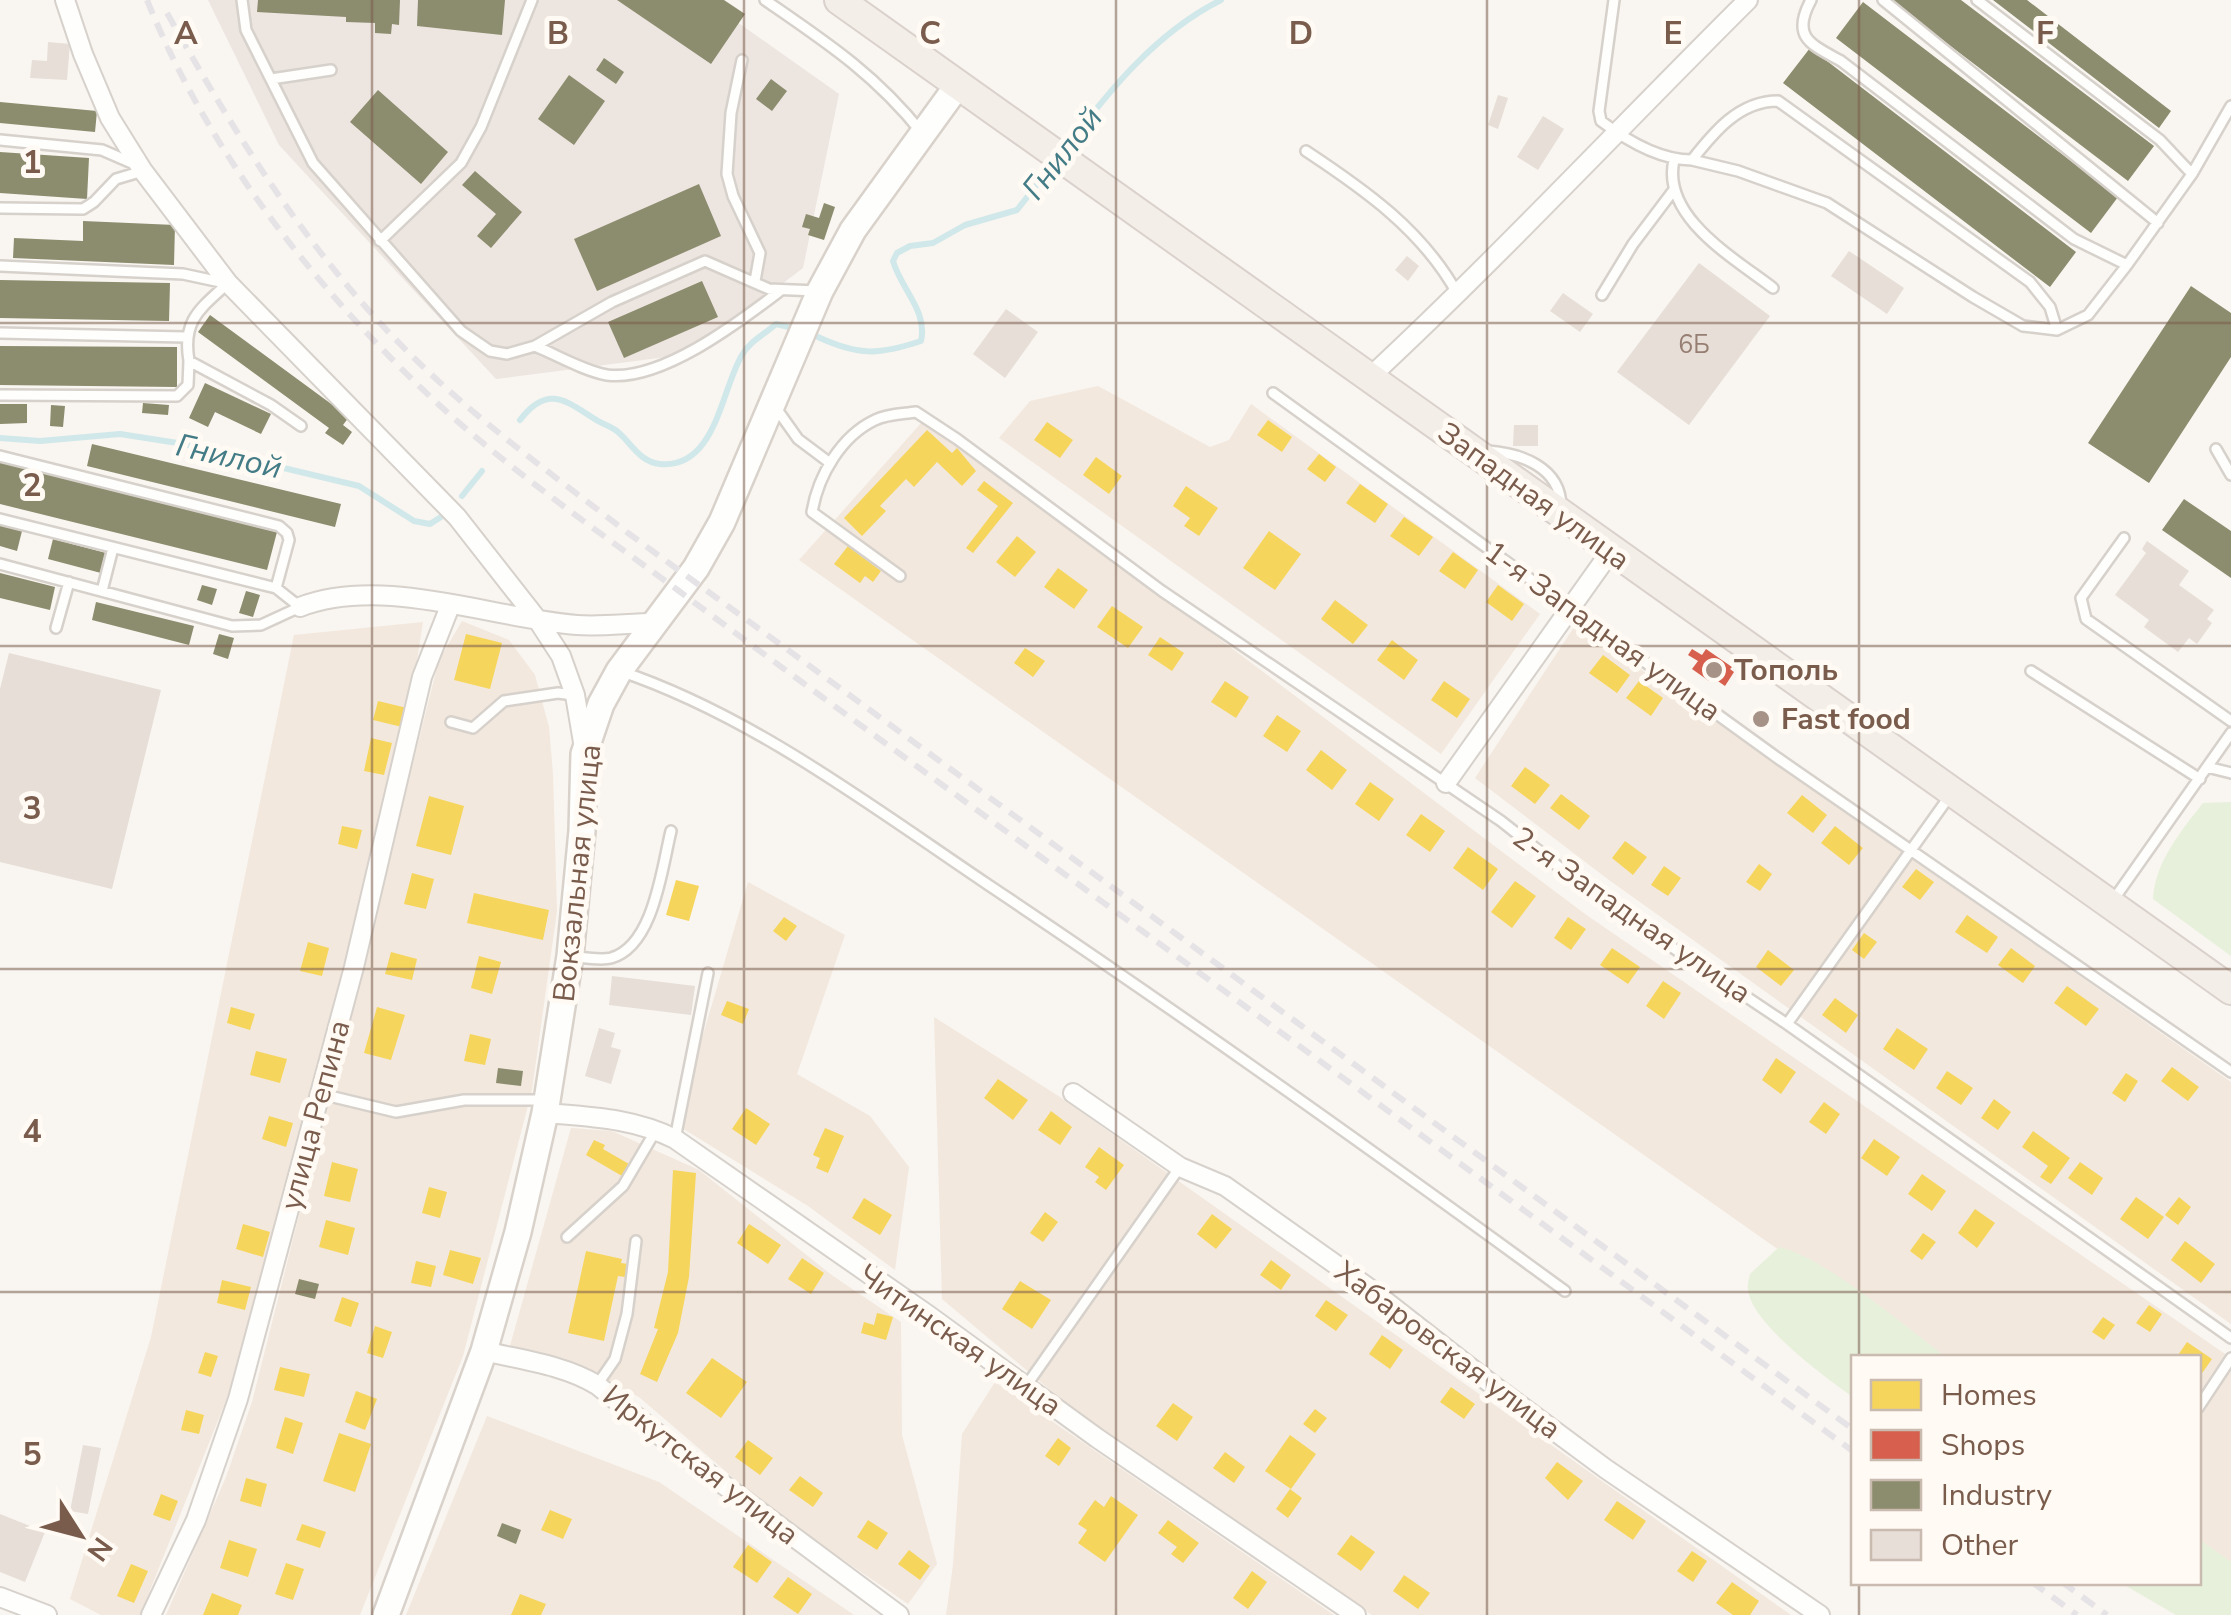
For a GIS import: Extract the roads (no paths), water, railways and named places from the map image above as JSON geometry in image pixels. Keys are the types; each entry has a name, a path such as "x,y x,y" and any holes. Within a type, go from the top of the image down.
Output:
{"main road":[{"name":"Западная улица","path":"839,0 2231,990"},
{"name":"Вокзальная улица","path":"386,1615 484,1351 518,1232 546,1107 570,956 582,830 584,754 602,704 618,671 696,568 722,522 820,290 853,230 958,84"}],"street":[{"path":"65,0 110,118 143,171 228,283 457,516 537,619 562,656 576,695 584,754"},
{"path":"1370,377 1458,295 1748,0"},
{"path":"1446,783 1612,551"},
{"path":"300,607 389,594 578,625 655,623"},
{"name":"улица Репина","path":"151,1615 190,1535 217,1466 321,1094 422,677 450,606"},
{"name":"Хабаровская улица","path":"1072,1093 1180,1167 1225,1186 1366,1286 1606,1469 1820,1615"},
{"name":"Читинская улица","path":"546,1107 616,1118 675,1140 1356,1615"},
{"name":"Иркутская улица","path":"484,1351 553,1366 598,1385 693,1462 899,1615"},
{"path":"0,1597 47,1615"}],"lane":[{"path":"242,0 246,30 314,163 462,331 490,350 508,354 535,346 612,302 697,263 712,263 780,291 820,290"},
{"path":"380,241 461,162 481,127 532,0"},
{"path":"765,0 858,65 898,102 923,134"},
{"path":"1614,0 1599,111 1601,122 1674,160 1692,160 1738,171 1827,203 2023,326 2057,330 2088,315 2192,174 2231,106"},
{"path":"1811,0 1801,19 1803,36 1815,47 1841,61 2074,239 2127,265"},
{"path":"1883,0 2158,222"},
{"path":"1977,0 2160,140 2192,174"},
{"path":"742,60 730,113 727,174 733,196 760,252 755,281"},
{"path":"271,78 331,70"},
{"path":"1692,160 1735,115 1760,101 1778,101 2030,282 2050,307 2057,330"},
{"path":"0,140 102,150 143,171"},
{"path":"1306,151 1374,196 1438,260 1458,295"},
{"path":"1674,160 1670,174 1673,191 1689,216 1709,238 1773,288"},
{"path":"0,208 83,209 116,179 143,171"},
{"path":"1602,295 1633,244 1673,191"},
{"path":"0,266 183,274 228,283"},
{"path":"0,396 177,396 188,385 185,337 200,309 228,283"},
{"path":"535,346 607,375 646,372 725,334 780,291"},
{"path":"0,333 185,337"},
{"path":"189,360 301,426"},
{"name":"1-я Западная улица","path":"1273,392 1912,852 2231,1072"},
{"path":"774,404 798,439 830,462 815,494 812,512 900,576"},
{"name":"2-я Западная улица","path":"830,462 854,434 876,419 916,412 1162,590 1501,821 1597,897 1787,1024 2231,1338"},
{"path":"2216,449 2231,475"},
{"path":"0,456 279,526 289,540 276,588"},
{"path":"0,520 276,588 300,607 260,625 232,626 0,564"},
{"path":"2124,538 2081,598 2086,619 2231,721"},
{"path":"102,592 114,548"},
{"path":"56,628 69,582"},
{"path":"618,671 675,690 785,752 893,820 1085,950 1565,1290"},
{"path":"2030,671 2200,779"},
{"path":"451,722 473,728 504,700 558,693 576,695"},
{"path":"2110,905 2231,733"},
{"path":"2207,768 2230,774"},
{"path":"1787,1024 1953,792"},
{"path":"570,956 612,958 631,945 649,921 671,831"},
{"path":"675,1140 708,973"},
{"path":"321,1094 396,1112 464,1100 546,1107"},
{"path":"566,1237 623,1186 656,1130"},
{"path":"1026,1386 1180,1167"},
{"path":"598,1385 615,1359 627,1314 636,1241"},
{"path":"2201,1403 2231,1358"}],"waterway":[{"name":"Гнилой","path":"1065,149 1134,66 1175,29 1221,0"},
{"name":"Гнилой","path":"818,337 845,348 869,351 921,341 921,320 893,261 897,253 910,246 933,243 965,225 1017,210 1054,163"},
{"name":"Гнилой","path":"520,420 540,402 559,400 616,430 647,460 660,464 679,462 705,441 745,350 776,324 789,327"},
{"name":"Гнилой","path":"0,438 40,441 120,434 184,444 359,486 414,521 430,524 444,515"},
{"name":"Гнилой","path":"462,496 482,471"}],"railway":[{"path":"147,0 201,112 270,217 392,360 495,453 1851,1450"},
{"path":"167,13 246,146 335,271 404,348 485,421 628,533 1851,1428"},
{"path":"2036,1585 2077,1615"},
{"path":"2066,1585 2107,1615"}],"place":[{"name":"Тополь","path":"1714,670"},
{"name":"Fast food","path":"1761,719"}]}
